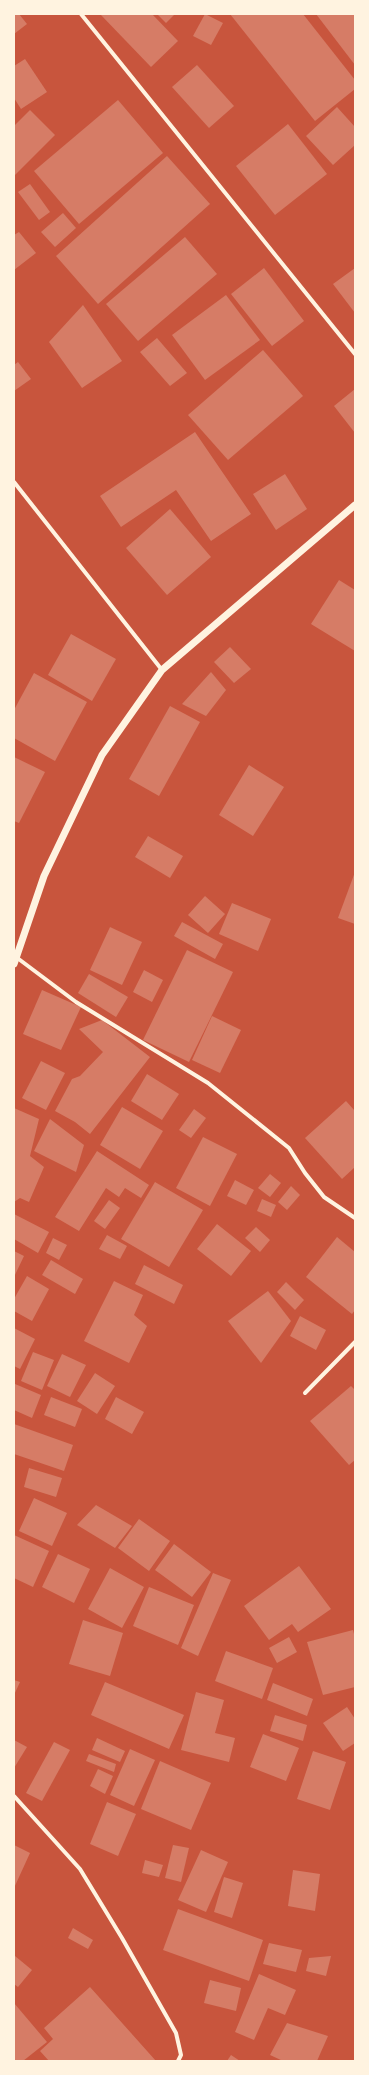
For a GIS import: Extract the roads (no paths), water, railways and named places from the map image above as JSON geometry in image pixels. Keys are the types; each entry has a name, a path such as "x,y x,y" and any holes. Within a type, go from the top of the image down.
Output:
{"street":[{"path":"81,14 355,354"},
{"path":"14,482 162,670"},
{"path":"355,505 162,670 102,755 44,876 15,960 76,1002 208,1083 289,1148 305,1173 324,1197 355,1218"},
{"path":"305,1393 355,1342"},
{"path":"14,1796 84,1876 122,1938 176,2033 181,2055 178,2061"}]}
